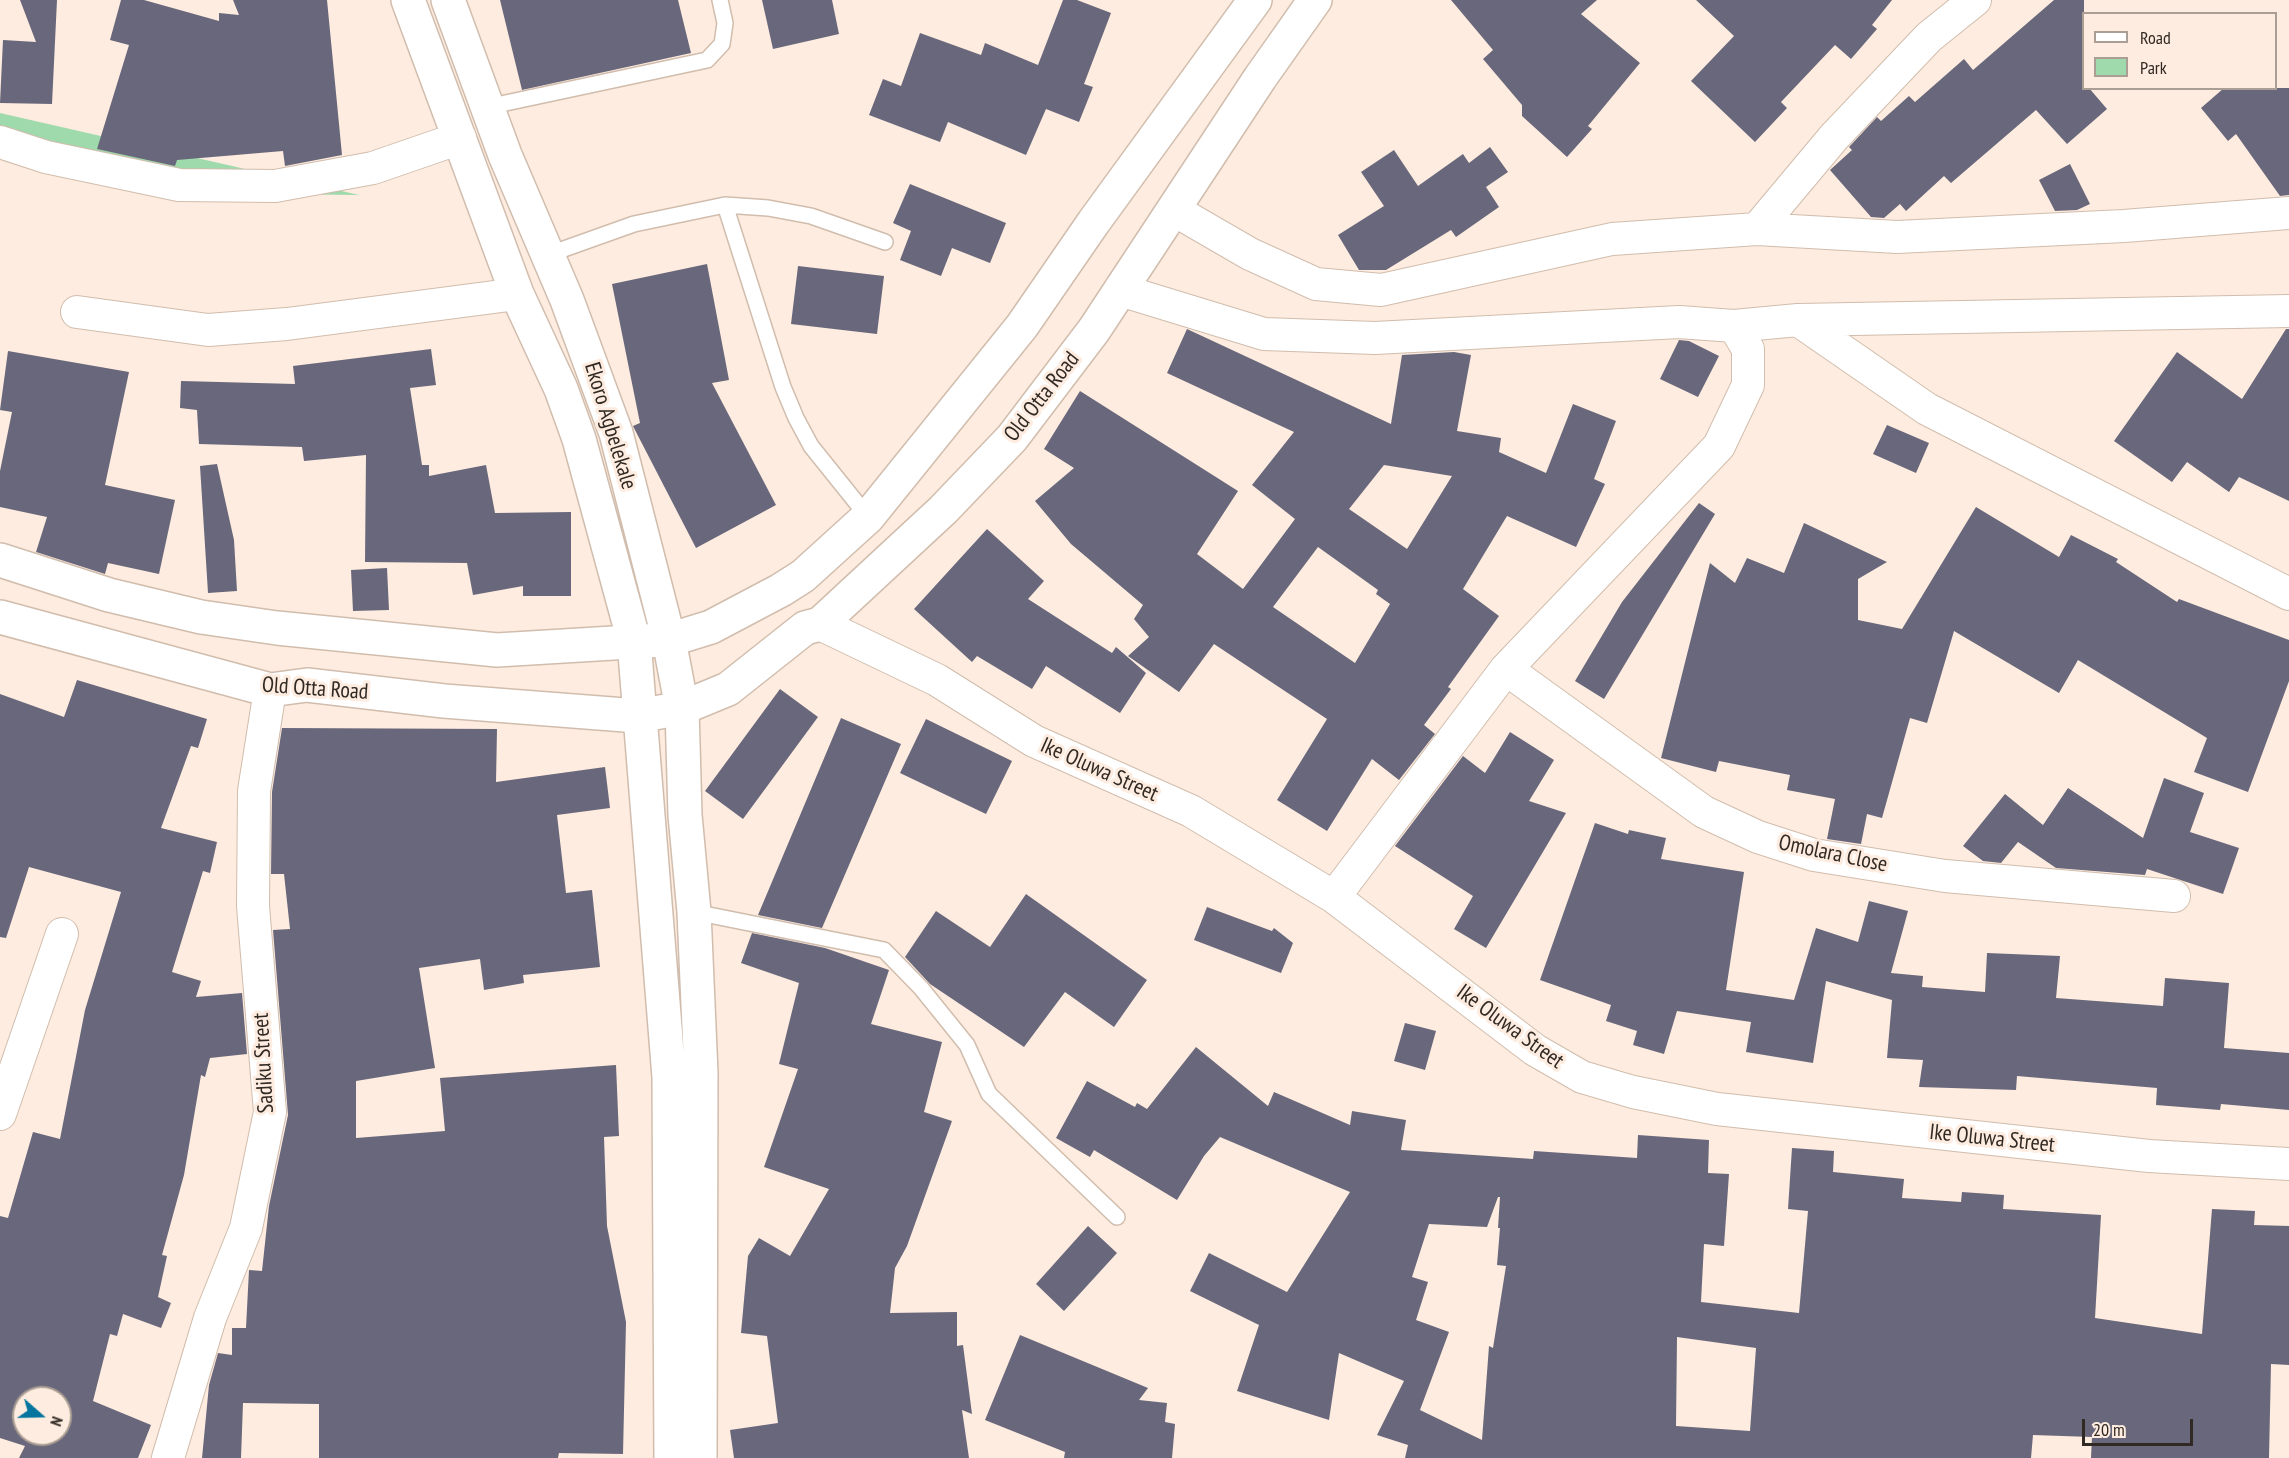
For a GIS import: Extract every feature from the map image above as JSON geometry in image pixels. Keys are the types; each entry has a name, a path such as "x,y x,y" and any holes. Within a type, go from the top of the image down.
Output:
{"main road":[{"path":"408,0 517,294 561,389 579,439 634,641 638,716 669,1077 671,1458"},
{"name":"Ekoro Agbelekale","path":"448,0 486,107 540,241 567,300 616,433 669,640 682,708 685,815 694,912 701,1073 700,1458"},
{"name":"Old Otta Road","path":"0,617 270,690 307,685 444,701 638,716 682,708 728,689 805,628 820,624 943,510 1012,438 1094,330 1260,78 1316,0"},
{"path":"0,560 109,595 201,617 277,628 497,650 669,640 711,627 803,576 868,517 1008,344 1217,52 1250,2"},
{"path":"1217,52 1260,78"}],"street":[{"path":"1756,230 1834,137 1921,46 1975,0"},
{"path":"0,141 46,157 179,185 275,186 373,168 460,138"},
{"path":"1167,220 1316,284 1381,290 1612,239 1756,230 1897,237 2124,226 2289,213"},
{"path":"1128,278 1264,334 1375,338 1679,322 1734,326 1798,320 2289,311"},
{"path":"77,312 208,330 287,324 517,294"},
{"path":"1798,320 1927,410 2289,594"},
{"path":"1334,897 1506,669 1719,446 1748,385 1748,349 1734,326"},
{"name":"Ike Oluwa Street","path":"820,624 938,680 1034,741 1191,811 1334,897 1535,1050 1582,1077 1633,1092 1718,1109 2150,1156 2289,1164"},
{"name":"Omolara Close","path":"1506,669 1704,812 1758,837 1815,855 1946,876 2174,896"},
{"name":"Sadiku Street","path":"168,1458 210,1318 246,1228 270,1112 253,906 254,791 270,690"},
{"path":"0,1114 62,934"}],"lane":[{"path":"486,107 707,60 722,44 725,23 720,0"},
{"path":"540,241 725,205 768,208 811,216 885,242"},
{"path":"725,205 783,387 796,418 811,446 868,517"},
{"path":"694,912 884,950 921,988 967,1045 989,1094 1117,1217"}],"green space":[{"path":"0,113 359,195 150,193 0,152"}],"building":[{"path":"20,0 57,0 52,104 0,103 3,40 36,42"},
{"path":"121,0 144,0 219,21 219,13 239,15 233,0 327,0 342,155 285,166 283,151 177,160 175,166 97,149 129,45 110,40"},
{"path":"500,0 678,0 691,53 522,90"},
{"path":"762,0 832,0 839,34 773,49"},
{"path":"1063,0 1077,0 1111,13 1084,84 1093,87 1079,122 1046,109 1026,155 948,122 940,142 869,115 883,79 901,86 920,33 981,55 985,43 1038,65"},
{"path":"1451,0 1597,0 1581,14 1640,63 1588,126 1592,129 1567,157 1522,116 1522,105 1483,59 1493,50"},
{"path":"1696,0 1892,0 1872,25 1877,29 1851,59 1835,45 1781,102 1787,108 1755,142 1691,81 1734,36"},
{"path":"2054,0 2084,0 2082,90 2091,90 2107,109 2067,144 2036,110 1951,183 1944,176 1906,211 1900,204 1884,218 1871,217 1830,170 1852,150 1849,147 1877,117 1881,121 1909,96 1915,102 1964,59 1973,70"},
{"path":"2289,88 2289,195 2280,196 2236,134 2228,141 2201,108 2222,90"},
{"path":"1490,147 1508,172 1486,187 1499,207 1456,237 1451,230 1386,270 1359,270 1338,235 1384,206 1361,172 1394,150 1418,186 1463,154 1469,163"},
{"path":"2070,164 2090,204 2077,210 2055,211 2039,180"},
{"path":"910,184 1006,223 990,263 952,248 941,276 900,260 911,231 893,223"},
{"path":"707,264 729,380 712,383 776,505 696,548 633,426 640,423 612,284"},
{"path":"798,266 884,276 877,334 791,324"},
{"path":"1187,329 1391,424 1402,355 1454,352 1471,355 1457,431 1501,438 1499,452 1546,473 1573,404 1616,421 1594,479 1605,484 1576,547 1507,516 1463,589 1499,616 1448,687 1451,689 1424,725 1435,734 1399,780 1372,759 1327,831 1277,800 1327,719 1214,644 1179,692 1128,656 1149,637 1134,619 1143,605 1071,544 1035,501 1074,468 1044,449 1080,391 1238,491 1197,554 1243,589 1295,519 1252,485 1294,432 1167,373","holes":["1384,465 1452,476 1407,549 1349,509","1318,547 1378,590 1376,594 1390,604 1355,663 1273,607"]},
{"path":"2286,329 2289,329 2289,501 2239,477 2229,492 2187,462 2172,482 2114,441 2177,352 2242,399"},
{"path":"1679,340 1689,341 1719,356 1698,397 1660,379"},
{"path":"431,349 436,385 410,388 422,465 429,465 429,476 486,465 495,513 571,512 571,596 523,596 523,586 473,595 467,563 365,562 366,455 304,461 302,447 199,444 197,410 180,408 181,381 295,384 293,366"},
{"path":"8,351 129,372 105,485 175,500 159,574 108,563 105,574 36,552 47,517 0,507 0,471 12,412 0,410"},
{"path":"1887,425 1929,443 1916,473 1873,454"},
{"path":"217,464 234,540 237,591 208,593 200,466"},
{"path":"1699,503 1715,514 1604,699 1575,681 1622,602"},
{"path":"1976,507 2059,557 2071,535 2118,559 2116,562 2177,602 2179,599 2289,640 2289,681 2248,792 2194,772 2207,738 2078,660 2059,693 1954,631 1927,723 1910,718 1882,818 1867,814 1861,844 1827,839 1835,799 1787,790 1790,775 1719,761 1716,772 1661,758 1710,563 1735,583 1747,558 1784,573 1804,523 1887,562 1858,579 1858,620 1902,629"},
{"path":"987,529 1044,581 1028,599 1112,653 1116,647 1146,673 1120,713 1046,666 1032,689 977,656 972,662 914,609"},
{"path":"387,568 389,610 353,611 351,570"},
{"path":"77,680 207,719 198,748 191,746 161,828 217,842 210,873 203,871 172,972 201,981 196,997 242,993 247,1054 210,1058 205,1077 201,1075 184,1175 162,1255 167,1256 158,1297 171,1303 161,1328 123,1314 117,1336 110,1334 93,1401 151,1425 138,1458 19,1458 25,1446 72,1446 72,1386 12,1386 12,1442 0,1438 0,1216 8,1218 33,1132 60,1139 85,1010 121,892 29,867 6,938 0,937 0,694 64,717"},
{"path":"780,689 818,717 743,819 705,791"},
{"path":"841,718 901,744 822,928 758,915"},
{"path":"926,719 1012,761 986,814 900,773"},
{"path":"282,728 497,729 496,782 605,767 610,808 557,815 566,893 592,890 600,967 523,975 524,983 484,990 480,959 419,968 435,1068 356,1081 356,1138 445,1131 440,1078 616,1065 619,1136 604,1137 607,1226 626,1322 623,1454 559,1453 558,1458 319,1458 319,1404 243,1403 241,1458 202,1458 209,1385 218,1353 232,1355 232,1328 246,1328 249,1270 262,1271 269,1206 288,1115 273,930 290,929 284,874 271,874 272,792"},
{"path":"1510,732 1554,760 1529,801 1566,813 1486,948 1454,929 1473,896 1395,846 1463,756 1485,773"},
{"path":"2164,778 2204,793 2190,832 2239,848 2223,894 2147,869 2145,875 2056,868 2018,842 2001,863 1983,861 1963,846 2005,794 2043,825 2068,788 2143,838"},
{"path":"1595,823 1628,834 1629,830 1666,838 1661,859 1744,872 1726,990 1794,1000 1816,928 1858,942 1869,901 1908,911 1891,973 1923,976 1922,987 1985,992 1987,953 2060,956 2056,998 2163,1006 2165,978 2229,983 2224,1048 2289,1053 2289,1110 2221,1104 2220,1110 2156,1105 2157,1088 2017,1076 2016,1090 1919,1087 1923,1060 1887,1058 1892,1000 1826,981 1813,1063 1746,1052 1751,1022 1677,1011 1664,1054 1633,1045 1637,1031 1606,1021 1611,1005 1540,980"},
{"path":"1026,894 1147,980 1114,1027 1065,992 1024,1047 930,984 905,957 936,911 990,947"},
{"path":"1207,907 1272,931 1274,928 1293,943 1281,973 1194,940"},
{"path":"752,933 825,948 889,970 871,1024 942,1042 924,1112 952,1121 907,1246 895,1268 890,1313 957,1312 957,1346 963,1345 972,1414 962,1410 969,1458 734,1458 730,1430 778,1423 767,1336 741,1333 748,1256 759,1238 790,1256 829,1189 764,1167 798,1069 779,1064 799,983 741,963"},
{"path":"1405,1023 1436,1031 1425,1070 1394,1061"},
{"path":"1196,1047 1268,1106 1274,1092 1350,1125 1352,1111 1406,1120 1401,1150 1533,1159 1534,1151 1637,1158 1638,1135 1709,1140 1708,1173 1729,1174 1724,1246 1704,1244 1701,1302 1799,1313 1808,1211 1788,1209 1792,1148 1834,1151 1833,1172 1904,1179 1902,1198 1961,1202 1962,1192 2004,1195 2003,1209 2101,1215 2095,1318 2202,1334 2212,1209 2255,1211 2254,1225 2289,1226 2289,1365 2271,1364 2269,1458 2091,1458 2092,1437 2033,1435 2031,1458 1405,1458 1408,1445 1377,1435 1404,1381 1339,1353 1329,1420 1237,1391 1259,1325 1190,1291 1209,1253 1287,1292 1350,1192 1220,1137 1204,1156 1177,1200 1094,1150 1090,1157 1056,1138 1087,1081 1135,1107 1137,1103 1147,1109","holes":["1498,1197 1500,1197 1498,1228 1500,1228 1497,1265 1506,1266 1493,1348 1489,1346 1482,1440 1420,1410 1449,1332 1416,1320 1428,1282 1412,1277 1429,1224 1487,1227","1677,1337 1756,1348 1750,1431 1676,1426"]},
{"path":"1088,1226 1117,1253 1064,1311 1036,1284"},
{"path":"1020,1335 1148,1388 1139,1400 1167,1403 1165,1422 1175,1424 1172,1458 1064,1458 1065,1452 985,1420"}]}
